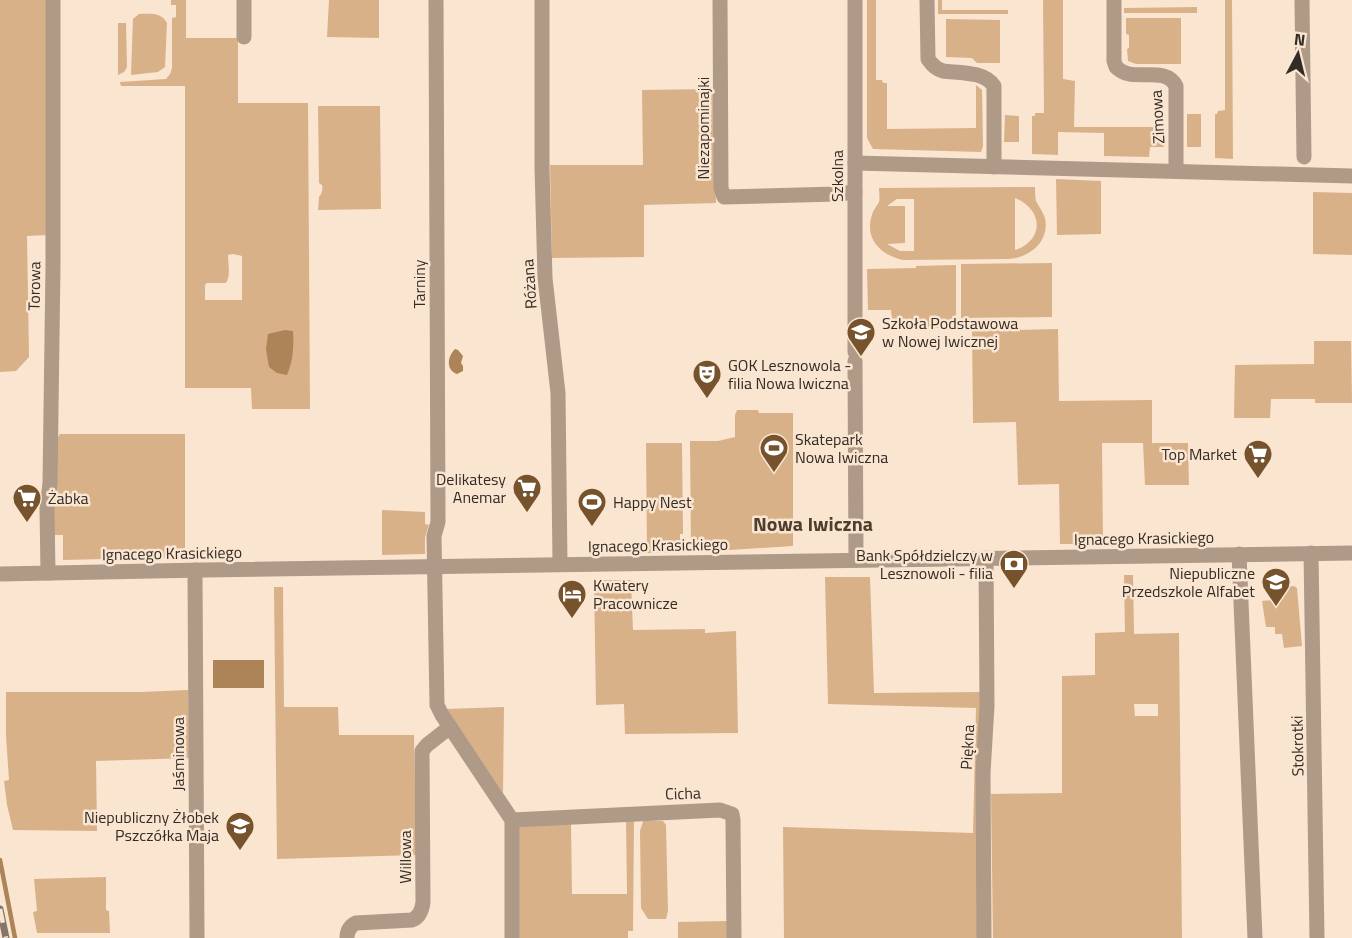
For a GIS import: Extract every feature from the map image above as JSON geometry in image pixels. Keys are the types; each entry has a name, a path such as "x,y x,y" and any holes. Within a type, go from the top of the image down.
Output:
{"street":[{"name":"Torowa","path":"48,573 47,509 50,483 53,266 53,0"},
{"path":"244,0 244,37"},
{"name":"Tarniny","path":"435,567 434,536 438,522 436,0"},
{"name":"Różana","path":"542,0 542,167 546,279 558,393 560,564"},
{"name":"Niezapominajki","path":"720,0 721,188 724,197 855,192"},
{"name":"Szkolna","path":"855,0 856,560"},
{"path":"927,0 928,59 932,65 943,71 980,75 994,86 994,167"},
{"name":"Zimowa","path":"1114,0 1114,65 1128,74 1164,76 1175,82 1176,171"},
{"path":"1302,0 1304,157"},
{"path":"855,163 1352,176"},
{"name":"Stokrotki","path":"1311,553 1317,938"},
{"name":"Ignacego Krasickiego","path":"0,574 1352,553"},
{"path":"1239,554 1255,938"},
{"name":"Piękna","path":"984,938 983,772 987,706 986,558"},
{"path":"435,567 438,710 512,820 512,938"},
{"name":"Jaśminowa","path":"195,570 197,938"},
{"name":"Willowa","path":"347,938 349,928 356,923 412,920 416,919 422,910 422,751 450,727"},
{"name":"Cicha","path":"512,820 671,811 720,810 732,814 734,938"}],"shaded area":[{"path":"0,0 48,0 47,235 27,236 29,357 16,371 0,372"},
{"path":"171,0 186,0 186,38 238,38 238,103 308,103 310,409 252,409 251,388 185,388 185,86 121,86 120,82 166,79 170,74 172,18 176,17 176,5 171,5","holes":["228,255 242,256 242,300 205,300 207,283 226,283 228,280"]},
{"path":"329,0 379,0 379,38 327,37"},
{"path":"867,0 876,0 876,80 887,83 887,129 976,128 976,85 982,90 983,146 981,152 873,149 867,138"},
{"path":"938,0 942,0 942,10 1008,10 1008,14 938,14"},
{"path":"1043,0 1063,0 1063,79 1075,81 1074,127 1165,127 1164,147 1150,147 1149,157 1104,156 1104,133 1058,132 1058,155 1032,154 1032,116 1035,116 1035,113 1044,113"},
{"path":"1225,0 1232,0 1233,159 1215,158 1215,114 1225,110"},
{"path":"1197,7 1197,13 1124,13 1124,8"},
{"path":"139,14 158,15 167,23 165,67 158,72 131,75 133,19"},
{"path":"1126,18 1181,18 1181,64 1136,64 1128,61 1129,35 1126,34"},
{"path":"946,19 1000,20 1000,63 977,63 972,58 946,57"},
{"path":"118,23 126,23 127,67 118,75"},
{"path":"714,89 716,203 644,205 644,257 552,258 550,165 643,165 642,90"},
{"path":"318,106 380,106 381,209 318,210 322,185 319,183"},
{"path":"1187,114 1201,114 1201,147 1187,147"},
{"path":"1005,115 1019,116 1019,142 1004,142"},
{"path":"1056,179 1101,181 1101,234 1057,235"},
{"path":"1035,187 1036,201 1045,218 1046,227 1036,247 1016,258 903,260 881,250 872,238 870,224 879,202 879,188","holes":["1015,198 1031,209 1037,224 1032,239 1015,250","897,199 914,199 914,251 900,251 887,244 905,243 905,206 887,206"]},
{"path":"1313,192 1352,193 1352,255 1313,254"},
{"path":"1052,263 1052,317 961,318 961,264"},
{"path":"956,265 956,328 904,328 892,321 891,310 868,310 867,269"},
{"path":"1058,329 1059,401 1152,400 1152,443 1188,443 1189,485 1145,485 1143,443 1102,443 1103,543 1060,544 1059,484 1018,485 1016,422 973,423 972,331"},
{"path":"285,330 293,331 292,359 287,375 277,373 269,367 266,349 268,334"},
{"path":"1314,341 1351,341 1352,403 1315,403 1315,399 1271,399 1270,418 1234,418 1235,365 1314,364"},
{"path":"455,349 463,356 461,363 463,371 457,374 449,366 450,356"},
{"path":"737,410 758,410 759,413 793,413 793,546 715,551 714,545 704,546 703,551 691,551 690,441 718,441 735,437"},
{"path":"60,434 185,434 185,557 63,560 63,535 54,535 54,444"},
{"path":"646,443 682,443 683,534 680,534 680,552 647,553"},
{"path":"382,510 425,512 425,524 429,525 425,537 425,554 382,555"},
{"path":"1124,575 1133,575 1134,634 1179,633 1182,938 993,938 991,794 1062,793 1062,676 1095,675 1095,633 1125,632","holes":["1134,704 1158,704 1158,716 1135,716"]},
{"path":"825,577 870,577 874,693 982,692 979,938 784,938 783,827 973,833 976,708 828,704"},
{"path":"594,580 631,580 633,630 705,629 705,633 736,631 738,733 625,734 624,704 596,705"},
{"path":"1294,586 1297,588 1302,646 1284,648 1282,634 1275,634 1275,627 1266,627 1262,601 1280,599 1279,588"},
{"path":"274,587 283,587 284,707 338,707 339,735 414,735 416,855 277,859"},
{"path":"213,660 264,660 264,688 213,688"},
{"path":"188,690 189,758 96,761 97,831 13,830 4,781 9,780 6,692"},
{"path":"504,707 503,793 446,709"},
{"path":"626,819 634,821 633,931 628,931 628,938 518,938 518,826 571,822 572,894 627,894"},
{"path":"643,821 663,821 666,825 668,911 666,919 648,919 641,908 640,831"},
{"path":"106,877 106,910 109,911 110,933 37,933 33,912 37,911 34,879"},
{"path":"727,921 727,938 678,938 678,922"}],"waterway":[{"path":"0,860 15,938"}],"railway":[{"path":"0,909 6,938"}],"place":[{"name":"Szkoła Podstawowa w Nowej Iwicznej","path":"861,358"},
{"name":"GOK Lesznowola - filia Nowa Iwiczna","path":"707,400"},
{"name":"Skatepark Nowa Iwiczna","path":"774,474"},
{"name":"Top Market","path":"1258,480"},
{"name":"Delikatesy Anemar","path":"527,514"},
{"name":"Żabka","path":"27,524"},
{"name":"Happy Nest","path":"592,528"},
{"name":"Bank Spółdzielczy w Lesznowoli - filia","path":"1014,590"},
{"name":"Niepubliczne Przedszkole Alfabet","path":"1276,608"},
{"name":"Kwatery Pracownicze","path":"572,620"},
{"name":"Niepubliczny Żłobek Pszczółka Maja","path":"240,852"}],"district":[{"name":"Nowa Iwiczna","path":"813,523"}]}
